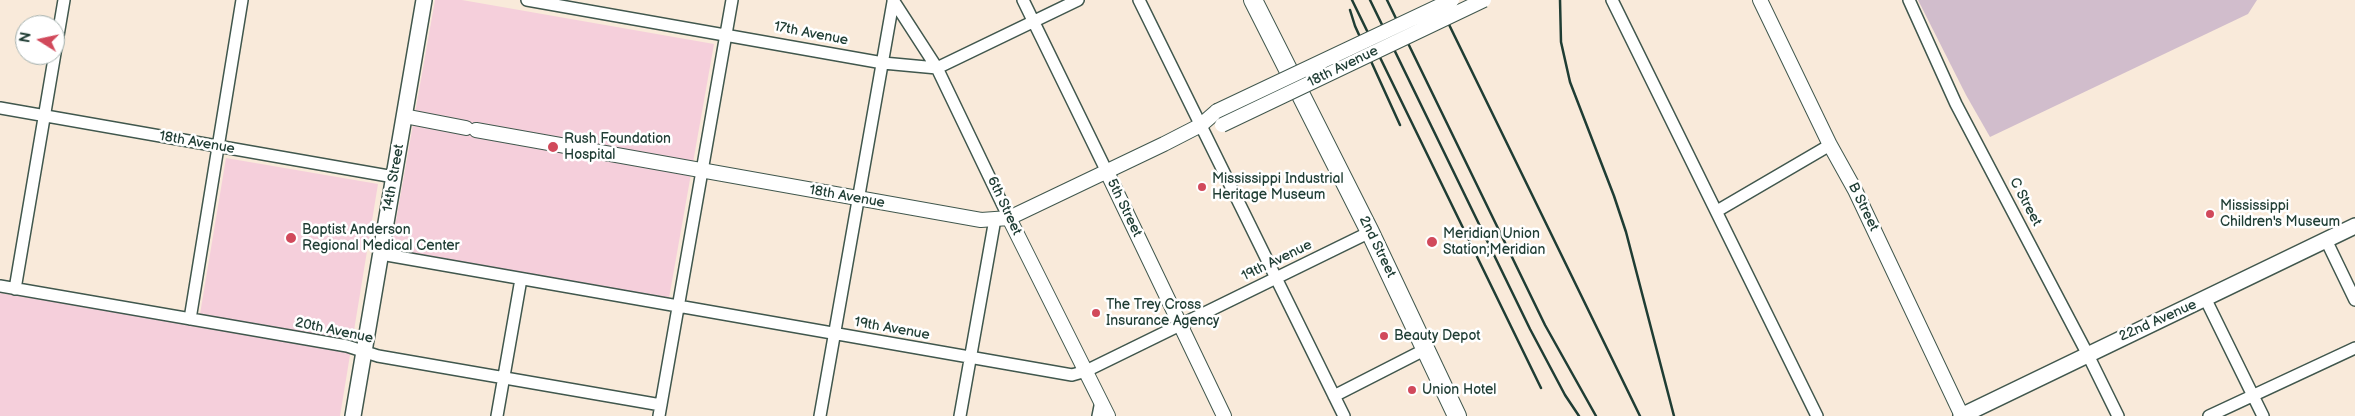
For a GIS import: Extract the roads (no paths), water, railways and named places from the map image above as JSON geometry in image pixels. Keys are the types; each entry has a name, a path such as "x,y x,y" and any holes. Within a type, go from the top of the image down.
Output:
{"main road":[{"name":"14th Street","path":"353,416 423,0"},
{"name":"2nd Street","path":"1253,0 1370,232 1457,416"},
{"name":"22nd Avenue","path":"1962,416 2087,354 2206,300 2355,226"}],"street":[{"path":"15,289 46,116 64,0"},
{"path":"190,319 242,0"},
{"name":"17th Avenue","path":"526,0 568,3 883,63 938,68"},
{"path":"660,410 732,0"},
{"name":"5th Street","path":"1023,0 1224,416"},
{"path":"938,68 1078,0"},
{"path":"1139,0 1344,416"},
{"name":"18th Avenue","path":"404,116 858,199 981,220 1002,219 1106,172 1201,125 1216,111 1452,0"},
{"name":"18th Avenue","path":"1201,125 1222,125 1484,0"},
{"path":"1612,0 1817,416"},
{"name":"B Street","path":"1760,0 1830,145 1855,190 1962,416"},
{"name":"C Street","path":"1909,0 1956,104 2118,416"},
{"path":"820,416 893,1"},
{"name":"6th Street","path":"893,1 938,68 1002,219 1086,371 1108,416"},
{"name":"18th Avenue","path":"0,108 394,176"},
{"path":"1717,211 1830,145"},
{"path":"960,416 970,358 1002,219"},
{"name":"19th Avenue","path":"380,254 1072,375 1086,371 1370,232"},
{"path":"2326,240 2355,300"},
{"path":"497,416 521,279"},
{"name":"20th Avenue","path":"0,286 347,346 378,356 504,378 660,410"},
{"path":"2206,300 2263,416"},
{"path":"1334,396 1426,348"},
{"path":"2209,416 2355,348"},
{"path":"1098,416 1101,401"}],"railway":[{"path":"1352,0 1541,388"},
{"path":"1370,0 1530,329 1565,395 1579,416"},
{"path":"1387,0 1545,325 1596,416"},
{"path":"1437,0 1640,416"},
{"path":"1560,0 1561,42 1570,82 1626,232 1674,416"},
{"path":"1350,10 1355,26 1400,125"}],"place":[{"name":"Rush Foundation Hospital","path":"553,147"},
{"name":"Mississippi Industrial Heritage Museum","path":"1202,187"},
{"name":"Mississippi Children's Museum","path":"2210,214"},
{"name":"Baptist Anderson Regional Medical Center","path":"291,238"},
{"name":"Meridian Union Station;Meridian","path":"1432,242"},
{"name":"The Trey Cross Insurance Agency","path":"1096,313"},
{"name":"Beauty Depot","path":"1384,336"},
{"name":"Union Hotel","path":"1412,390"}]}
